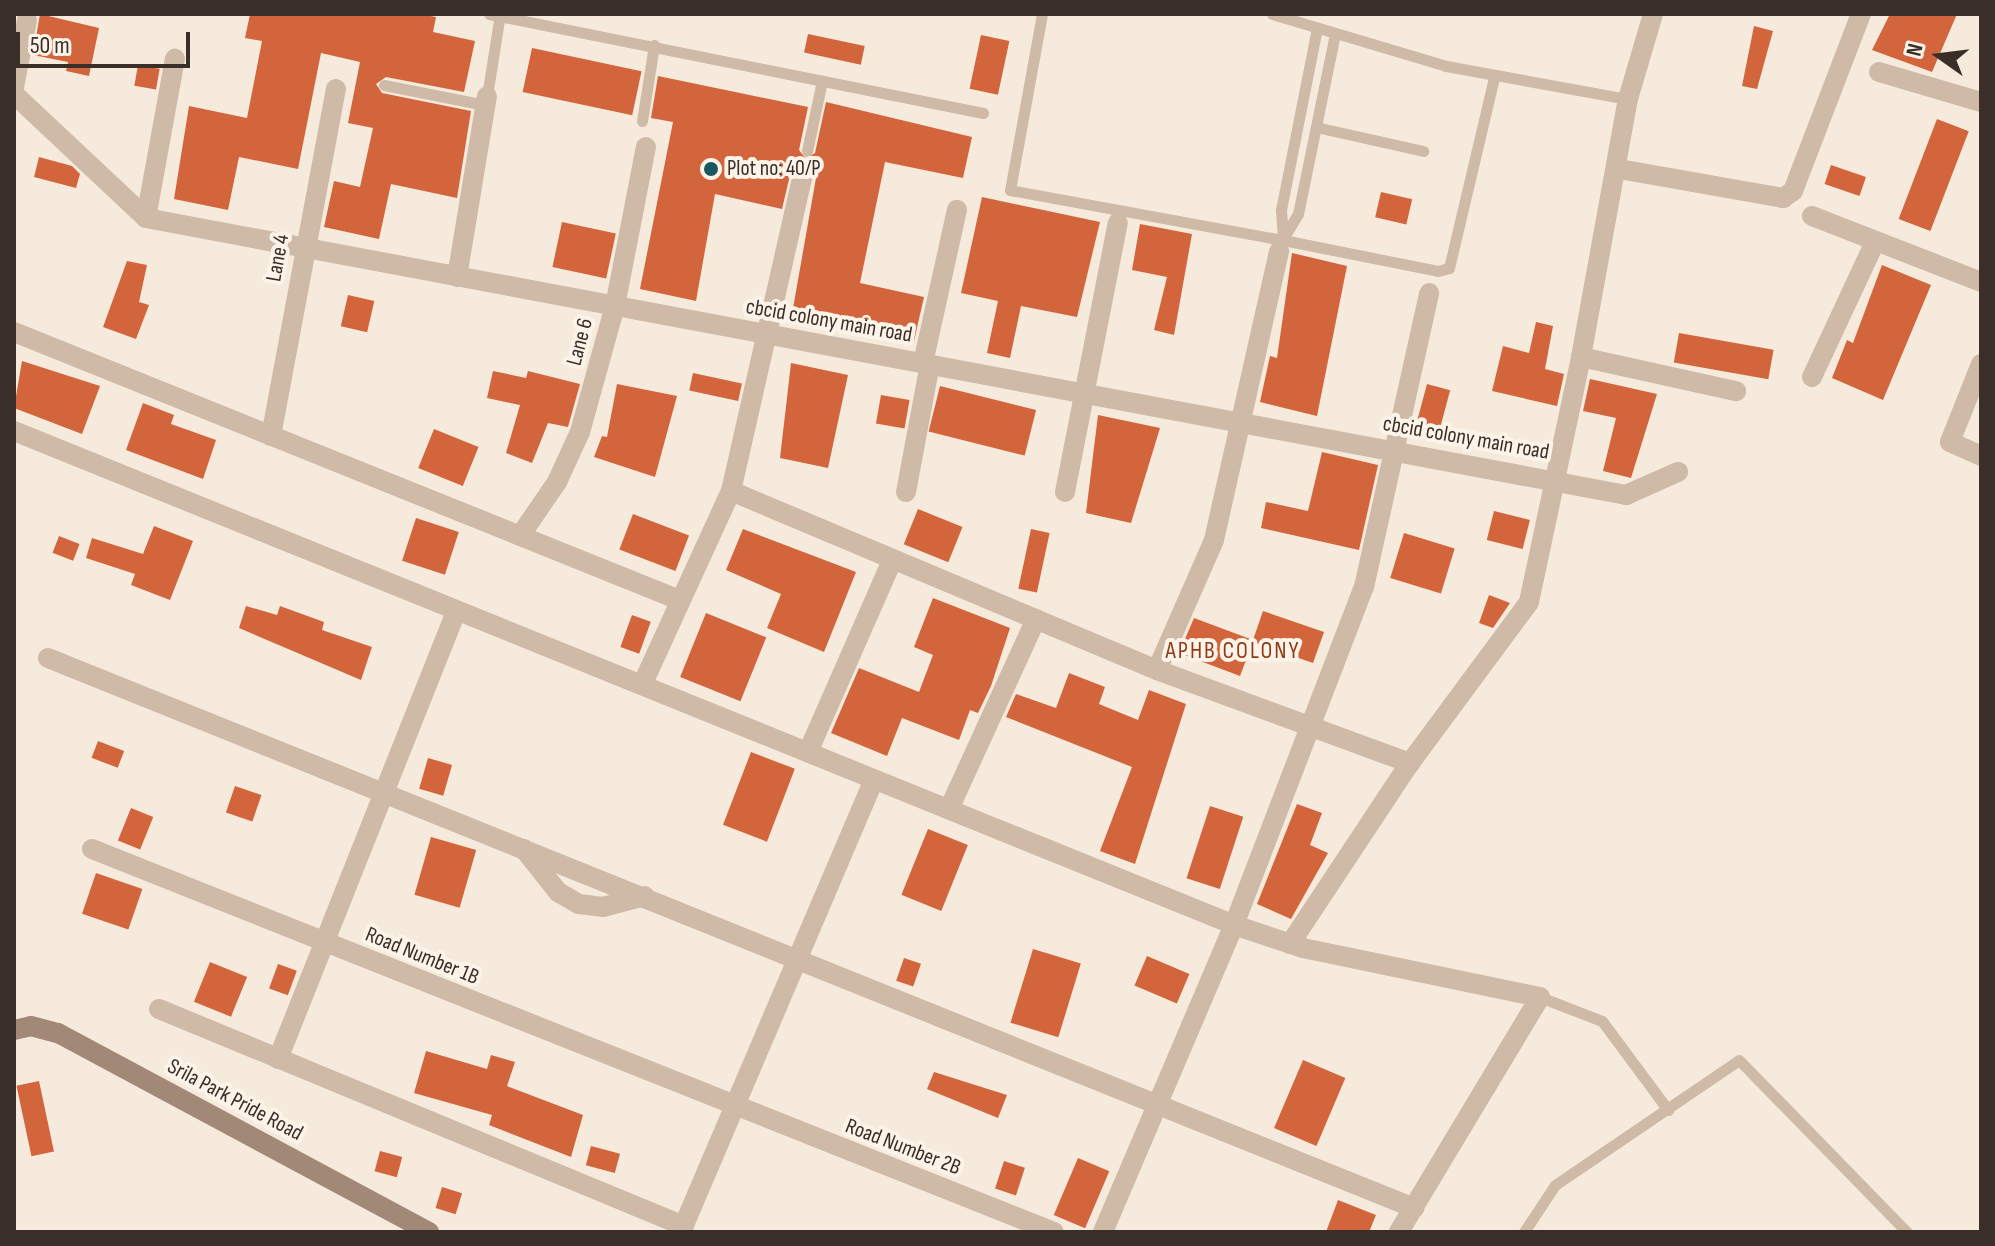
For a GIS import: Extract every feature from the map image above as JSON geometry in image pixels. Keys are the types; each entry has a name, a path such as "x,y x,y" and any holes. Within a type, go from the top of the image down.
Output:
{"street":[{"path":"1290,944 1410,763 1529,602 1619,169 1628,99 1653,14"},
{"path":"1619,169 1783,198 1793,191 1861,14"},
{"path":"14,87 27,20"},
{"path":"146,218 175,59"},
{"path":"1879,72 1981,102"},
{"name":"Lane 4","path":"271,436 336,89"},
{"path":"14,94 146,218"},
{"path":"457,277 486,101"},
{"name":"Lane 6","path":"520,536 557,482 580,432 615,306 646,147"},
{"path":"643,683 677,599 731,491 770,335 803,175"},
{"path":"906,492 957,210"},
{"path":"1812,216 1981,282"},
{"name":"cbcid colony main road","path":"146,218 1554,479 1626,495 1678,472"},
{"path":"1065,492 1118,223"},
{"path":"1812,377 1875,242"},
{"path":"1157,670 1214,540 1244,423 1281,245"},
{"path":"1103,1232 1154,1106 1234,925 1312,729 1364,587 1429,293"},
{"path":"14,332 677,599"},
{"path":"1581,357 1736,391"},
{"path":"1981,364 1950,442 1981,456"},
{"path":"14,431 456,612 643,683 1234,925 1290,944 1540,997 1399,1232"},
{"path":"731,491 1157,670 1410,763"},
{"path":"808,752 892,561"},
{"path":"278,1059 456,612"},
{"path":"949,809 1036,619"},
{"path":"48,658 645,896 796,962 1414,1208"},
{"path":"159,1009 682,1229 874,779"},
{"name":"Road Number 1B","path":"92,849 734,1107"},
{"path":"524,849 558,892 579,904 603,907 645,896"},
{"name":"Srila Park Pride Road","path":"14,1030 31,1026 58,1033 422,1230"},
{"name":"Road Number 2B","path":"734,1107 1054,1232"}],"lane":[{"path":"1042,14 1010,190 1281,245 1449,268 1494,77"},
{"path":"1272,14 1494,77 1628,99"},
{"path":"384,85 486,101 496,15 983,113"},
{"path":"1281,245 1281,210 1317,28"},
{"path":"1281,245 1298,214 1335,34"},
{"path":"642,121 654,45"},
{"path":"807,151 822,81"},
{"path":"1316,127 1423,151"},
{"path":"1540,997 1602,1021 1668,1110"},
{"path":"1524,1232 1555,1185 1739,1060 1907,1232"}],"building":[{"path":"40,14 99,28 89,76 66,71 68,62 33,55"},
{"path":"250,14 419,14 436,17 433,32 475,41 464,92 386,77 376,84 382,93 471,111 457,198 391,184 379,239 324,227 334,181 360,187 373,128 348,123 360,62 321,53 298,169 239,157 228,210 174,199 189,106 247,118 262,41 245,38"},
{"path":"1890,14 1957,14 1932,72 1872,50"},
{"path":"1754,26 1773,31 1757,89 1742,86"},
{"path":"808,34 865,46 861,65 804,53"},
{"path":"981,35 1009,41 998,95 970,89"},
{"path":"532,48 642,71 632,115 523,92"},
{"path":"138,65 160,69 156,90 134,86"},
{"path":"658,76 808,107 799,150 806,159 815,153 826,102 972,137 963,178 885,162 860,283 924,297 914,341 792,314 816,178 805,162 791,171 782,209 715,194 696,301 640,289 673,122 651,118"},
{"path":"1937,119 1969,131 1930,231 1899,219"},
{"path":"39,157 72,166 80,174 76,188 34,177"},
{"path":"1831,165 1866,177 1859,196 1824,184"},
{"path":"1381,192 1412,199 1406,225 1375,217"},
{"path":"982,197 1100,222 1077,317 1021,306 1010,358 987,353 998,301 961,293"},
{"path":"562,222 616,233 606,278 552,267"},
{"path":"1140,224 1192,234 1174,335 1154,330 1167,277 1132,270"},
{"path":"1292,253 1347,266 1317,416 1260,402 1270,356 1277,358"},
{"path":"127,261 147,265 139,302 149,305 136,339 103,327"},
{"path":"1882,265 1931,285 1883,400 1832,378 1847,340 1853,343"},
{"path":"348,295 374,301 367,332 341,326"},
{"path":"1536,322 1553,326 1545,369 1564,374 1557,406 1492,391 1503,346 1529,353"},
{"path":"1679,333 1774,350 1768,379 1674,363"},
{"path":"22,361 100,386 82,434 14,408"},
{"path":"791,363 848,375 828,468 780,458"},
{"path":"493,371 526,378 528,371 580,384 568,427 548,423 532,463 506,453 520,405 487,398"},
{"path":"693,373 742,383 738,401 689,391"},
{"path":"1590,379 1657,394 1631,478 1603,471 1616,418 1583,411"},
{"path":"617,384 677,396 655,477 594,457 602,436 607,437"},
{"path":"1427,384 1450,390 1437,440 1414,434"},
{"path":"940,386 1036,410 1025,456 929,432"},
{"path":"881,395 910,400 905,429 876,424"},
{"path":"143,403 174,415 171,424 216,440 203,479 126,450"},
{"path":"1098,415 1160,428 1131,523 1086,513"},
{"path":"434,429 479,447 463,486 418,468"},
{"path":"1322,452 1378,465 1359,550 1261,528 1266,502 1308,511"},
{"path":"918,509 963,527 948,562 904,544"},
{"path":"1494,511 1530,520 1523,549 1487,540"},
{"path":"633,514 689,536 675,571 619,549"},
{"path":"416,518 459,532 445,575 402,561"},
{"path":"154,526 193,541 170,600 131,585 135,574 86,558 92,538 143,554"},
{"path":"743,529 856,572 824,652 767,628 781,594 726,570"},
{"path":"1031,529 1050,533 1037,593 1018,589"},
{"path":"1404,533 1455,548 1441,593 1390,578"},
{"path":"59,536 80,544 73,561 53,553"},
{"path":"1489,595 1510,603 1493,628 1479,623"},
{"path":"933,598 1010,628 991,686 978,713 970,710 959,740 902,718 887,756 831,733 859,668 919,692 933,655 914,647"},
{"path":"246,606 277,615 280,606 324,622 322,630 372,647 361,680 239,628"},
{"path":"1263,611 1324,632 1313,663 1253,642 1240,676 1179,653 1194,618 1253,640"},
{"path":"706,613 766,637 740,701 680,677"},
{"path":"632,615 651,622 639,654 620,647"},
{"path":"1069,673 1105,687 1099,704 1138,720 1149,690 1186,704 1135,864 1100,851 1132,767 1006,717 1016,694 1056,708"},
{"path":"98,741 124,751 118,768 92,758"},
{"path":"751,752 795,769 767,842 723,825"},
{"path":"428,758 452,765 443,796 419,789"},
{"path":"235,786 261,795 252,822 226,812"},
{"path":"1297,804 1322,813 1310,845 1328,853 1291,919 1257,904"},
{"path":"1210,806 1243,817 1220,889 1187,878"},
{"path":"131,808 153,817 140,849 118,840"},
{"path":"928,829 968,845 941,911 901,895"},
{"path":"431,837 476,850 460,908 414,895"},
{"path":"96,873 142,889 128,930 82,914"},
{"path":"1033,949 1081,964 1058,1037 1010,1023"},
{"path":"1147,956 1189,974 1177,1003 1134,985"},
{"path":"904,958 921,964 913,987 896,981"},
{"path":"210,962 247,977 231,1017 194,1002"},
{"path":"278,964 297,971 288,995 269,988"},
{"path":"426,1051 487,1069 491,1055 515,1062 507,1086 583,1115 571,1157 489,1125 492,1115 414,1093"},
{"path":"1303,1060 1345,1078 1316,1146 1274,1128"},
{"path":"934,1072 1007,1095 998,1118 927,1089"},
{"path":"39,1081 54,1151 31,1156 17,1086"},
{"path":"591,1146 620,1154 615,1173 586,1165"},
{"path":"380,1151 402,1157 397,1177 375,1171"},
{"path":"1078,1158 1109,1171 1085,1228 1054,1215"},
{"path":"1004,1161 1025,1168 1016,1195 995,1189"},
{"path":"442,1187 462,1193 456,1214 436,1208"},
{"path":"1338,1200 1376,1215 1369,1232 1326,1232"}],"place":[{"name":"Plot no: 40/P","path":"711,169"}],"district":[{"name":"APHB COLONY","path":"1233,651"}]}
